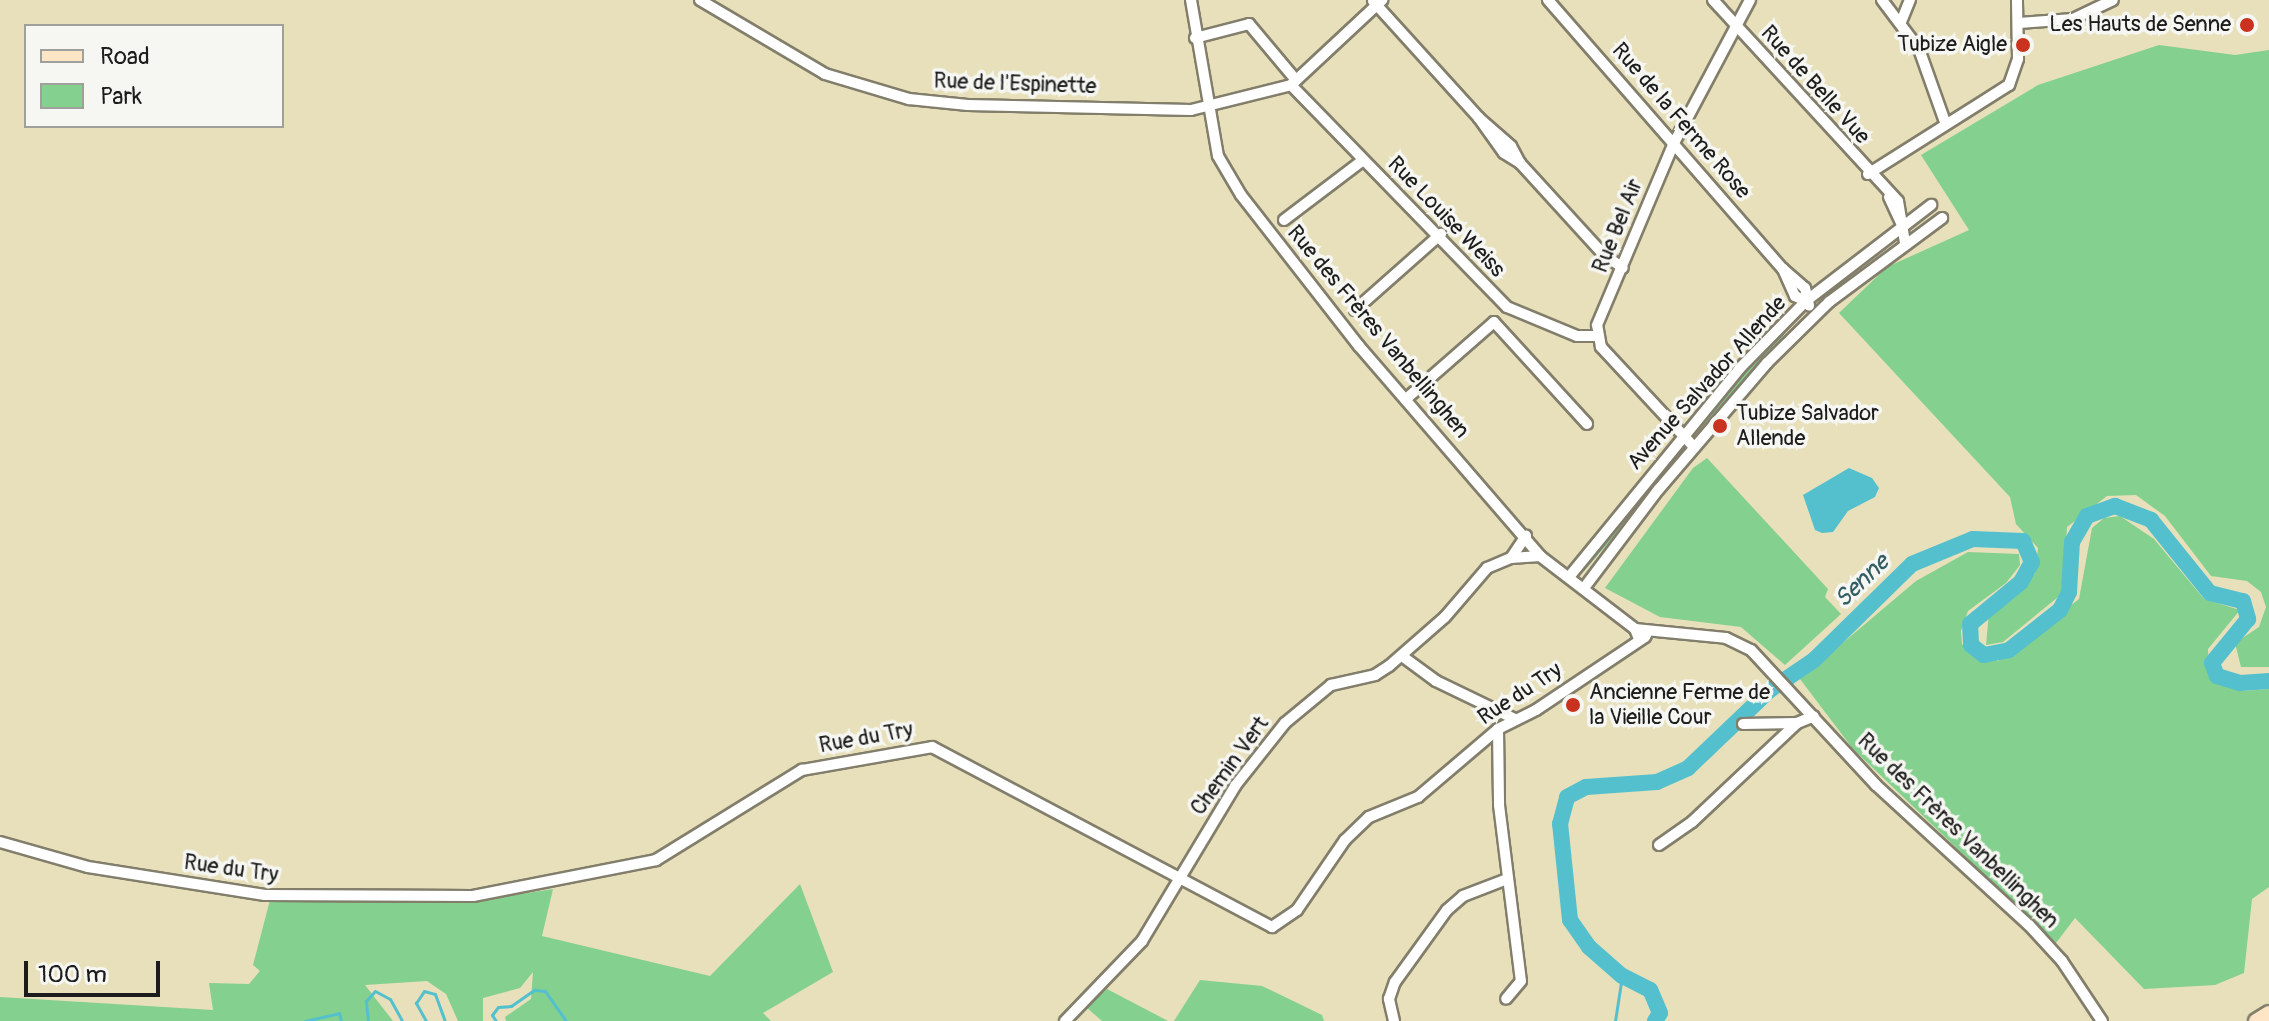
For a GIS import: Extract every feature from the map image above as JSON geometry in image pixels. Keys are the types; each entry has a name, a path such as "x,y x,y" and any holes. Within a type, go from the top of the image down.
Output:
{"street":[{"name":"Rue de l'Espinette","path":"700,0 825,74 909,99 998,106 1208,107 1294,82"},
{"name":"Rue des Frères Vanbellinghen","path":"1191,0 1195,38 1218,156 1230,179 1406,399 1540,556 1641,633 1726,638 1751,650 1792,690 1894,803 2029,925 2062,961 2102,1021"},
{"name":"Rue de la Ferme Rose","path":"1548,0 1783,269 1805,288 1806,301 1814,315"},
{"name":"Rue de Belle Vue","path":"1713,0 1889,197 1902,225 1905,243"},
{"name":"Rue Bel Air","path":"1596,336 1674,143 1750,0"},
{"path":"1882,0 1901,22 1928,68 1945,122"},
{"path":"1901,22 1910,0"},
{"path":"1868,174 1945,122 2009,85 2018,59 2017,0"},
{"path":"2019,23 2066,20 2113,0"},
{"path":"1294,82 1377,2 1479,118 1511,146 1520,163 1603,254 1623,268"},
{"name":"Rue Louise Weiss","path":"1195,38 1249,24 1294,82 1363,160 1441,234 1507,307 1577,336 1596,336"},
{"path":"1284,220 1363,160"},
{"name":"Avenue Salvador Allende","path":"1569,577 1740,368 1806,301 1931,205"},
{"name":"Avenue Salvador Allende","path":"1584,588 1694,447 1814,315 1905,243 1942,218"},
{"path":"1355,310 1441,234"},
{"path":"1406,399 1494,322 1587,424"},
{"path":"1596,336 1649,403 1694,447"},
{"name":"Chemin Vert","path":"1511,558 1526,536"},
{"name":"Chemin Vert","path":"1065,1021 1142,941 1235,786 1285,723 1331,685 1375,675 1402,656 1445,617 1487,568 1511,558 1540,556"},
{"name":"Rue du Try","path":"0,842 88,867 265,895 473,896 656,860 802,770 932,747 1272,927 1297,910 1345,840 1369,817 1418,797 1498,729 1641,633"},
{"path":"1402,656 1436,681 1515,719"},
{"path":"1659,845 1692,822 1797,723 1814,716"},
{"path":"1743,724 1797,723"},
{"path":"1498,729 1507,879 1521,981 1506,999"},
{"path":"1394,1021 1389,999 1395,982 1447,910 1463,896 1507,879"},
{"path":"2256,1021 2269,1013"}],"green space":[{"path":"2159,45 2235,55 2269,50 2269,667 2241,667 2235,643 2259,627 2266,607 2261,592 2247,581 2211,576 2165,516 2136,495 2107,496 2067,527 2063,593 2003,642 1986,645 1989,613 2035,574 2038,548 2016,524 2010,497 1839,313 1887,267 1969,230 1921,155 2038,85"},
{"path":"1802,308 1780,341 1702,427 1700,423 1747,365"},
{"path":"1677,450 1657,487 1584,571 1583,567"},
{"path":"1707,458 1828,589 1825,597 1841,614 1785,665 1741,627 1660,617 1605,588 1693,468"},
{"path":"2120,516 2154,539 2204,599 2240,610 2208,649 2209,675 2241,691 2269,689 2269,887 2252,899 2244,973 2215,985 2144,989 2075,918 2056,943 1853,749 1800,679 1916,581 1968,552 2019,554 2020,565 2006,583 1968,611 1961,631 1962,644 1972,653 1998,661 2079,599 2092,528 2104,518"},
{"path":"800,884 833,972 763,1013 771,1021 506,1021 505,1017 531,999 533,972 520,988 483,998 483,1021 458,1021 446,994 427,981 365,985 393,1021 0,1021 0,997 213,1010 209,983 249,984 260,971 253,965 270,900 477,901 553,889 542,936 710,976"},
{"path":"1200,980 1262,986 1322,1015 1324,1021 1174,1021"},
{"path":"1107,989 1168,1021 1102,1021 1086,1007"}],"water":[{"path":"1849,468 1872,478 1879,488 1875,497 1848,511 1833,532 1815,530 1803,495"}],"waterway":[{"name":"Senne","path":"1655,1021 1660,1013 1650,990 1622,976 1589,947 1570,920 1560,824 1567,797 1586,787 1657,782 1688,768 1770,690 1814,660 1912,564 1973,539 2023,541 2032,562 2021,582 1970,624 1971,645 1984,655 2009,650 2060,610 2069,592 2072,542 2087,516 2115,506 2151,520 2210,593 2243,601 2248,619 2212,663 2217,676 2240,683 2269,681"},
{"path":"1615,1021 1622,976"},
{"path":"496,1021 492,1015 498,1007 511,1006 534,990 545,991 566,1021"},
{"path":"368,1021 366,1001 375,991 390,999 402,1021"},
{"path":"426,1021 416,1003 424,991 435,994 445,1021"},
{"path":"305,1021 339,1013 341,1021"}],"place":[{"name":"Les Hauts de Senne","path":"2247,25"},
{"name":"Tubize Aigle","path":"2023,45"},
{"name":"Tubize Salvador Allende","path":"1720,426"},
{"name":"Ancienne Ferme de la Vieille Cour","path":"1573,705"}]}
